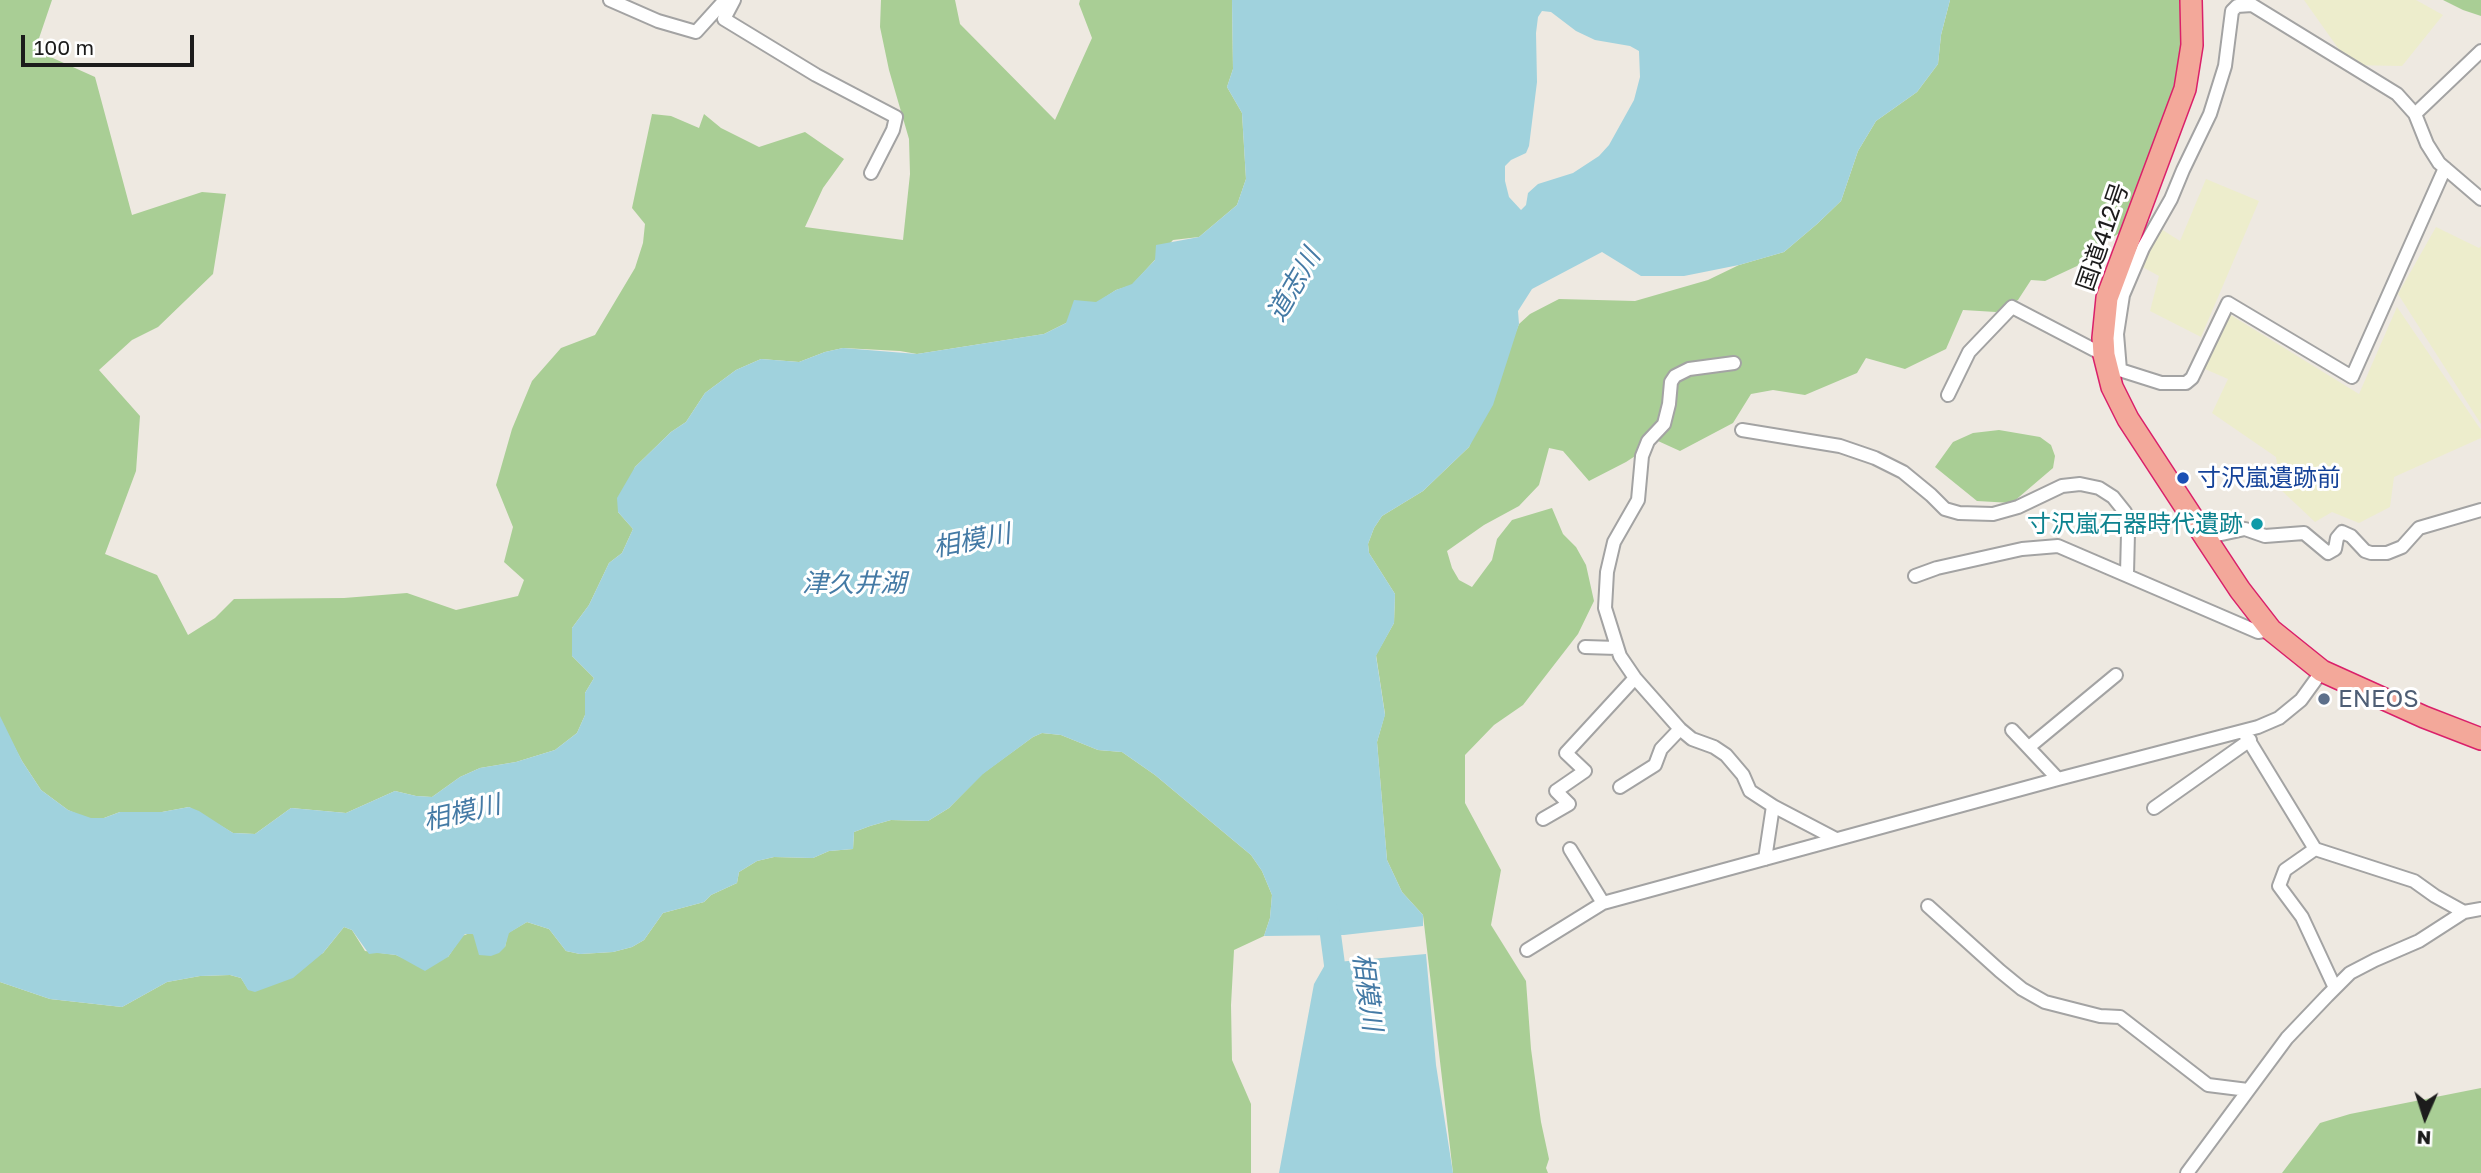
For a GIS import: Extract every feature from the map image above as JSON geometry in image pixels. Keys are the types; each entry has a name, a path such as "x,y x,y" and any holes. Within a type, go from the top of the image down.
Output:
{"highway":[{"name":"国道412号","path":"2192,0 2192,45 2185,89 2107,298 2104,319 2111,366 2128,419 2244,597 2271,630 2322,671 2424,717 2481,739"}],"street":[{"path":"610,0 658,21 696,32 725,0"},
{"path":"734,0 724,19 817,75 896,117 893,130 870,173"},
{"path":"2111,366 2123,295 2143,248 2171,200 2210,114 2225,66 2234,8 2247,4 2256,8 2390,89 2415,114 2427,145 2445,168 2481,200"},
{"path":"2415,114 2481,51"},
{"path":"1948,394 1969,352 2012,307 2111,366 2161,383 2186,383 2192,378 2228,303 2352,377 2445,168"},
{"path":"1734,363 1689,369 1675,376 1671,382 1664,424 1648,441 1642,456 1638,500 1614,542 1607,572 1605,608 1617,648 1634,678 1680,729 1692,739 1714,747 1726,755 1743,775 1750,791 1836,839"},
{"path":"1742,430 1840,446 1875,458 1903,472 1945,509 1959,513 1993,514 2018,507 2062,486 2080,484 2099,488 2113,497 2125,512 2128,533 2127,574"},
{"path":"2207,540 2245,528 2261,536 2304,533 2328,553 2335,549 2337,538 2342,532 2351,536 2365,551 2387,553 2399,550 2419,528 2481,510"},
{"path":"1915,576 1937,568 2022,549 2058,546 2258,632 2271,630"},
{"path":"1585,647 1617,648"},
{"path":"2154,808 2246,735 2290,709 2301,700 2322,671"},
{"path":"2029,747 2116,675"},
{"path":"1543,819 1569,804 1556,791 1585,771 1566,753 1634,678"},
{"path":"1620,787 1655,765 1661,749 1680,729"},
{"path":"2012,730 2058,779"},
{"path":"1527,950 1603,903 2058,779 2246,735"},
{"path":"2246,735 2315,849 2414,881 2464,912"},
{"path":"1765,859 1773,806"},
{"path":"1570,849 1603,903"},
{"path":"2315,849 2285,870 2279,886 2302,917 2334,988"},
{"path":"1928,906 2000,971 2034,996 2067,1009 2120,1017 2208,1084 2248,1090"},
{"path":"2187,1173 2287,1038 2350,973 2419,941 2464,912 2481,909"}],"green space":[{"path":"0,0 52,0 35,50 95,77 132,215 202,192 226,194 213,274 158,327 132,340 99,370 140,416 136,471 105,554 157,575 188,635 215,618 234,599 344,598 407,593 456,610 518,596 524,580 504,562 513,527 496,485 512,429 532,381 561,348 595,335 635,268 643,243 645,224 632,208 652,114 671,116 699,128 704,114 721,128 759,147 805,132 844,159 823,188 805,227 903,240 910,174 909,139 880,27 881,0 955,0 960,24 1055,120 1092,38 1079,4 1080,0 1232,0 1233,69 1227,87 1242,113 1246,179 1237,205 1199,237 1173,240 1132,285 1116,290 1044,334 917,354 843,348 799,362 761,359 736,370 705,393 686,422 671,432 635,467 618,512 633,529 622,553 609,563 589,605 572,628 572,656 594,678 585,693 585,715 577,733 555,750 516,762 480,768 460,777 432,797 395,791 346,813 291,808 255,834 233,833 189,807 162,812 120,812 104,818 86,818 68,810 41,790 0,720"},
{"path":"1950,0 2179,0 2184,36 2182,79 2139,221 2105,242 2077,266 2045,281 2031,280 2018,300 1996,312 1963,310 1946,349 1905,369 1866,358 1857,373 1805,395 1773,390 1751,394 1733,423 1680,451 1658,441 1626,462 1589,481 1563,451 1549,448 1539,485 1519,506 1484,525 1447,551 1459,580 1472,587 1492,560 1497,539 1512,520 1552,508 1563,534 1576,547 1586,565 1594,601 1578,634 1523,705 1494,725 1465,755 1465,803 1501,870 1491,925 1526,981 1531,1049 1549,1159 1546,1168 1548,1173 1453,1173 1423,915 1402,892 1387,860 1377,742 1385,714 1376,655 1394,623 1395,594 1369,553 1368,544 1374,528 1382,516 1423,491 1469,447 1519,324 1530,314 1559,299 1635,301 1708,280 1739,265 1784,252 1817,224 1841,201 1858,151 1876,121 1917,92 1938,64 1941,35"},
{"path":"2304,0 2416,0 2443,15 2402,66 2350,65"},
{"path":"2443,0 2481,0 2481,16 2463,10"},
{"path":"2206,179 2259,201 2201,337 2150,311 2159,276 2137,264 2158,227 2180,241"},
{"path":"2436,227 2479,248 2481,246 2481,424 2398,294"},
{"path":"2397,307 2481,430 2481,438 2394,477 2390,507 2359,523 2332,512 2315,522 2281,490 2276,457 2212,413 2228,379 2198,366 2224,311 2359,394"},
{"path":"1999,430 2040,437 2051,445 2055,456 2053,468 2012,503 1977,501 1935,467 1953,442 1973,433"},
{"path":"1042,733 1061,735 1098,750 1122,752 1155,775 1251,855 1262,871 1272,895 1270,918 1264,936 1234,950 1231,1005 1232,1060 1251,1104 1251,1173 0,1173 0,982 50,999 122,1007 167,982 200,976 230,975 241,978 248,989 323,953 344,927 352,930 365,951 396,955 405,959 448,957 462,936 470,933 505,947 508,933 527,922 549,929 566,951 580,954 613,952 632,947 644,940 663,913 704,902 711,895 737,883 739,872 757,861 774,857 813,858 829,851 853,849 854,832 870,826 891,820 928,821 949,808 982,774"},
{"path":"2481,1088 2481,1173 2282,1173 2320,1123 2350,1114"}],"water":[{"name":"津久井湖","path":"1232,0 1950,0 1941,35 1938,64 1917,92 1876,121 1858,151 1841,201 1817,224 1784,252 1739,265 1684,276 1641,276 1602,252 1532,289 1518,311 1519,324 1493,405 1469,447 1423,491 1382,516 1374,528 1368,544 1369,553 1395,594 1394,623 1376,656 1385,715 1377,742 1387,860 1402,892 1423,915 1423,926 1344,935 1264,936 1270,918 1272,895 1262,871 1251,855 1155,775 1122,752 1098,750 1061,735 1042,733 983,774 949,808 928,821 891,820 870,826 854,832 853,849 829,851 813,858 774,857 757,861 739,872 737,883 711,895 704,902 663,913 644,940 632,947 613,952 580,954 566,951 549,929 527,922 509,933 505,947 491,956 479,955 473,934 465,934 448,957 425,971 396,955 369,954 352,930 344,927 323,953 293,978 255,992 248,990 241,978 230,975 200,976 167,982 122,1007 50,999 0,982 0,716 22,761 41,790 68,810 91,818 104,818 120,812 162,812 189,807 233,833 255,834 291,808 346,813 395,791 432,797 460,777 480,768 516,762 555,750 577,733 585,715 585,693 594,678 572,656 572,628 589,605 609,563 622,553 633,529 618,512 617,498 635,467 671,432 686,422 705,393 736,370 761,359 799,362 843,348 917,354 1044,334 1066,323 1074,300 1096,302 1132,284 1155,260 1156,245 1199,237 1237,205 1246,179 1242,113 1227,87 1233,69","holes":["1542,11 1551,12 1576,31 1595,40 1630,46 1639,51 1640,77 1634,100 1609,145 1599,156 1573,173 1538,184 1528,193 1526,205 1521,210 1509,197 1505,166 1526,153 1529,146 1537,82 1538,17"]},
{"path":"1426,954 1436,1065 1453,1173 1279,1173 1314,984 1326,963"}],"waterway":[{"name":"相模川","path":"1327,908 1338,991"}],"place":[{"name":"寸沢嵐遺跡前","path":"2183,478"},
{"name":"寸沢嵐石器時代遺跡","path":"2257,524"},
{"name":"ENEOS","path":"2324,699"}],"water label":[{"name":"道志川","path":"1294,285"}]}
